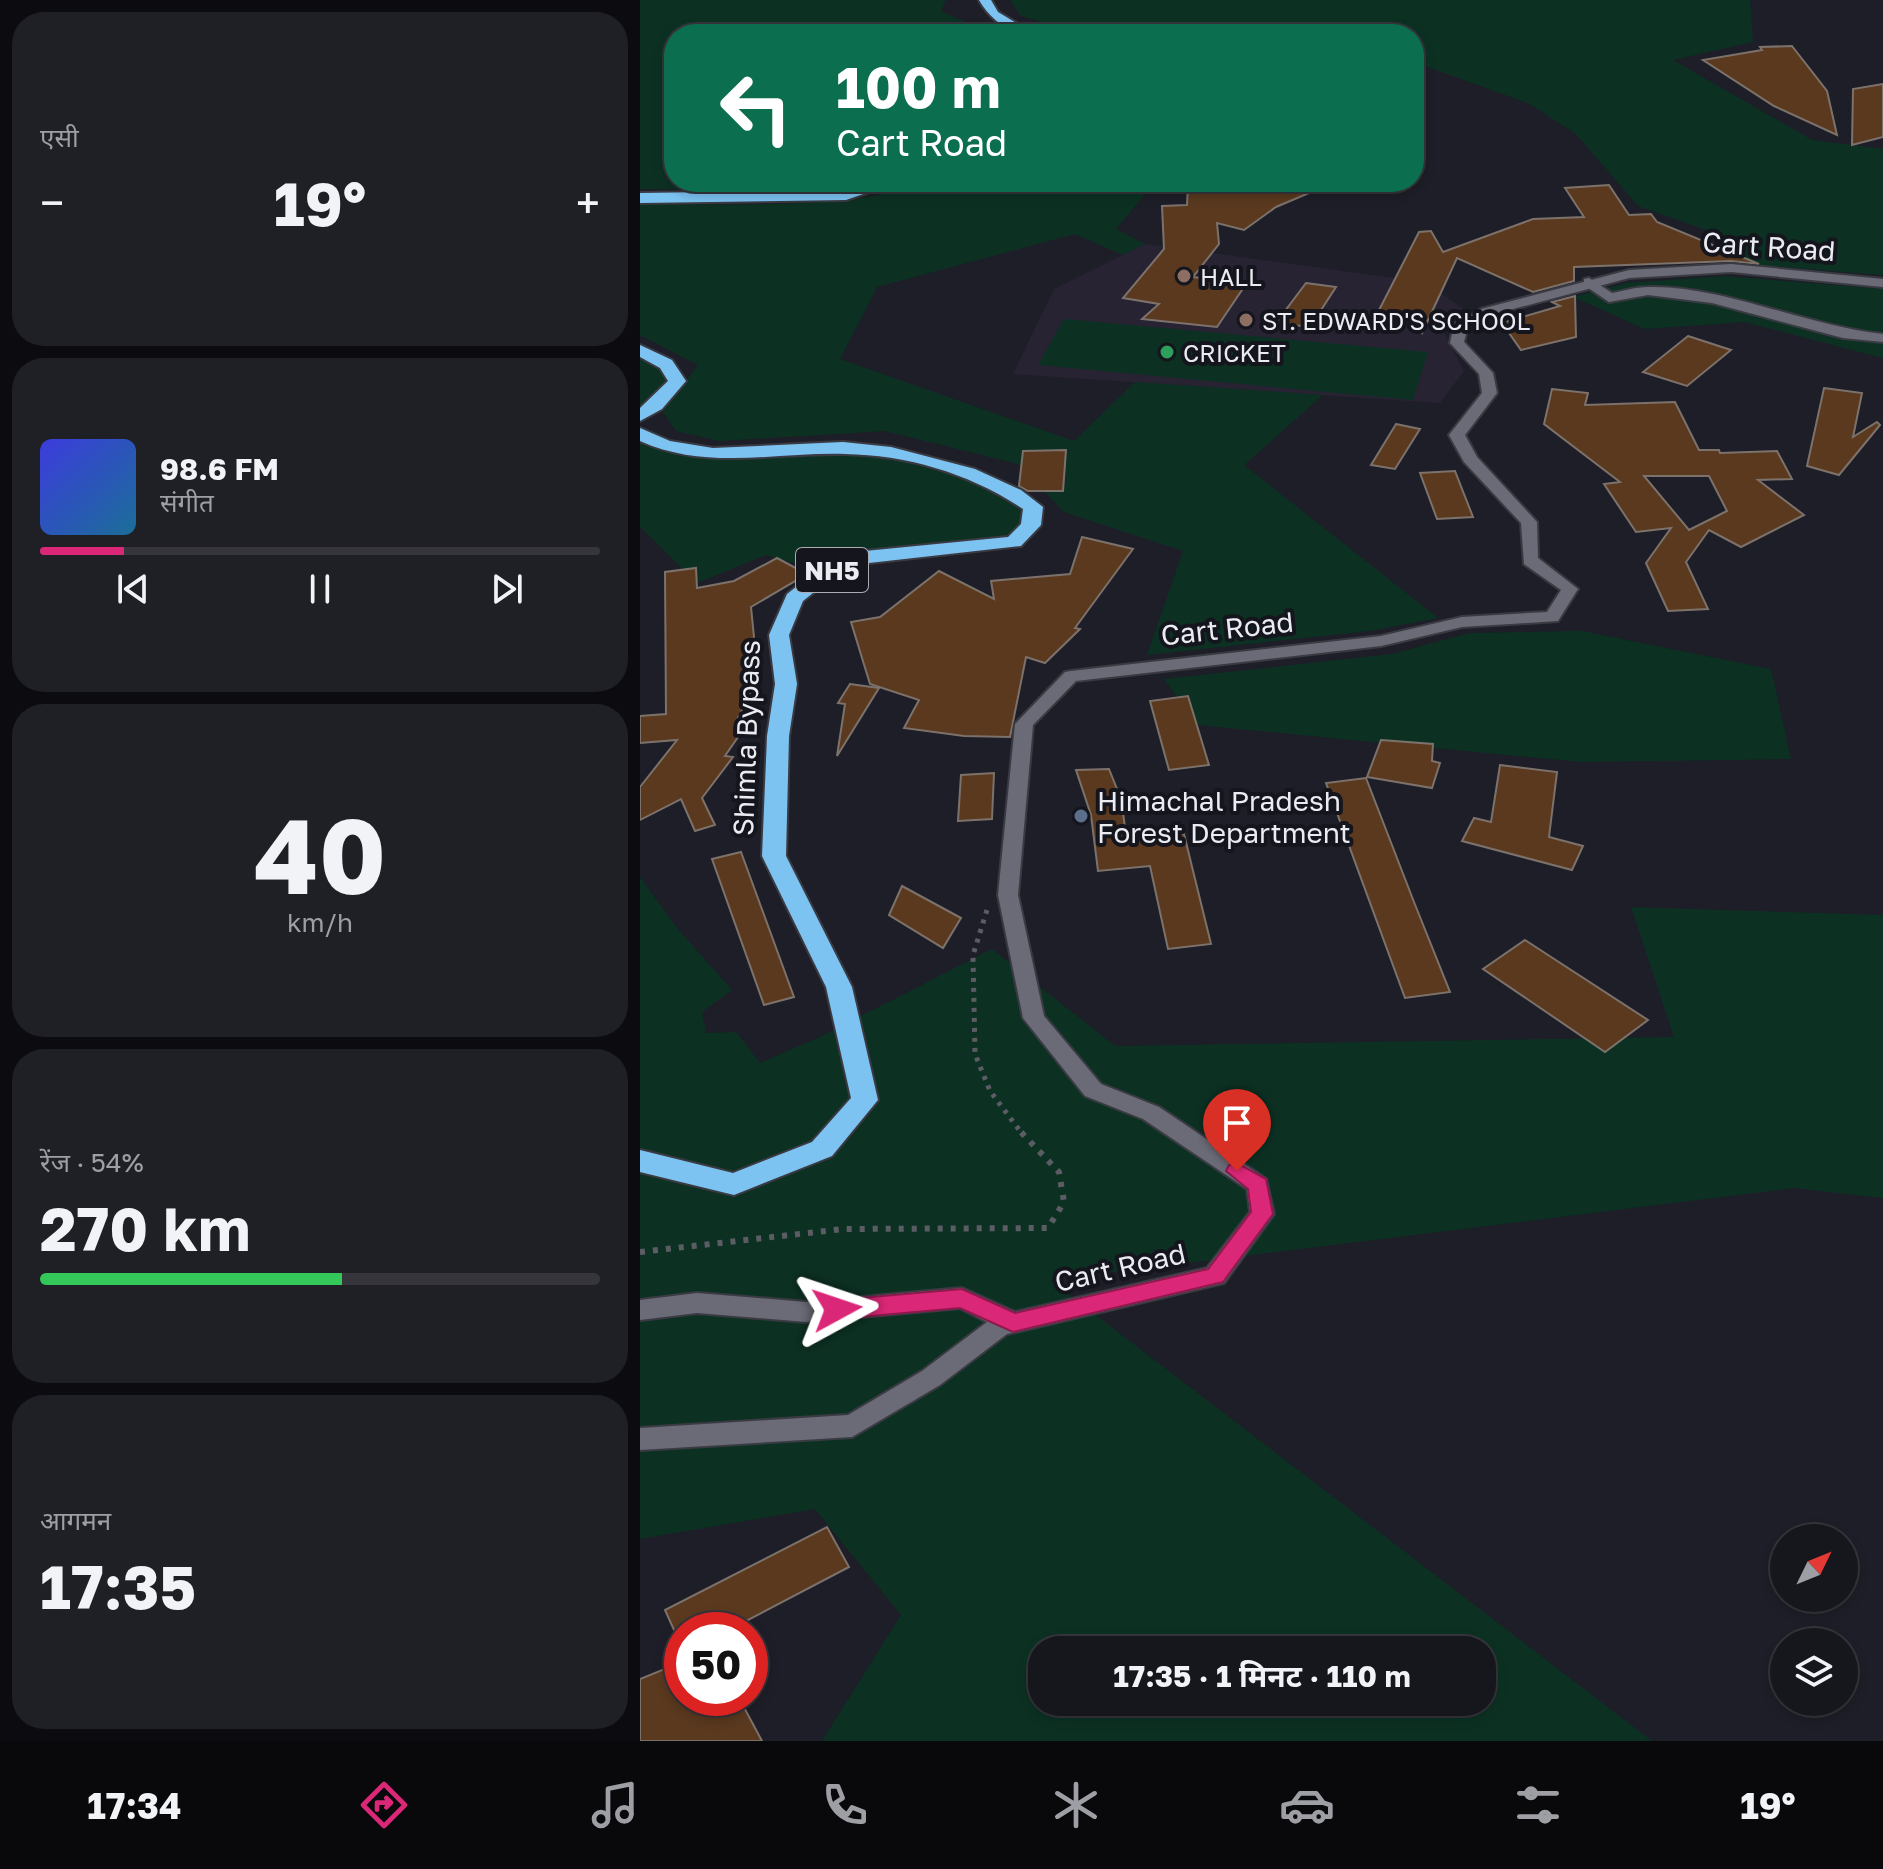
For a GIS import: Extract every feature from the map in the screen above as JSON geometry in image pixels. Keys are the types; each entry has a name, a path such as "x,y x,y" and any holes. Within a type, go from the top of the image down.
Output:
{"highway":[{"path":"985,0 993,14 1010,24"},
{"path":"640,198 846,195 856,192"},
{"path":"640,350 666,364 677,381 656,405 640,416"},
{"name":"Shimla Bypass","path":"640,434 662,447 706,454 845,448 894,452 1000,487 1033,507 1031,525 1014,542 880,555 827,572 794,598 779,635 786,684 778,736 774,856 839,987 865,1100 822,1149 734,1184 640,1161"}],"main road":[{"name":"Cart Road","path":"640,1439 852,1426 931,1378 1000,1326 1215,1276 1262,1214 1258,1185 1151,1113 1093,1090 1034,1018 1008,895 1024,724 1071,676 1381,641 1462,622 1552,617 1570,589 1530,560 1529,522 1470,459 1457,435 1490,393 1486,373 1457,343 1461,324 1486,312 1534,301 1589,282 1629,274 1731,268 1883,283"},
{"path":"1589,282 1609,298 1648,291 1713,299 1843,334 1883,338"},
{"path":"640,1310 697,1303 806,1312 962,1298 1013,1323"}],"path":[{"path":"640,1252 843,1229 1048,1228 1064,1202 1059,1172 1014,1125 990,1091 975,1054 973,955 991,903"}],"shaded area":[{"name":"ST. EDWARD'S SCHOOL","path":"1145,244 1424,282 1463,308 1444,332 1464,371 1440,403 1013,374 1054,289"}],"green space":[{"path":"640,0 946,0 941,11 970,24 664,24 664,189 640,189"},
{"path":"1010,0 1750,0 1753,42 1673,60 1812,140 1883,149 1883,275 1756,265 1709,231 1638,206 1576,134 1530,104 1424,66 1424,24 1048,24 1021,16"},
{"path":"893,192 1147,192 1116,229 1145,244 1123,255 1075,234 877,287 840,359 1074,441 1135,382 1323,395 1244,465 1438,618 1370,631 1147,655 1183,551 1064,512 1018,464 885,431 719,441 676,431 663,412 698,365 640,335 640,204 783,204 861,198"},
{"path":"1724,276 1883,289 1883,358 1744,322 1645,329 1573,297 1626,283"},
{"name":"CRICKET","path":"1064,319 1428,352 1413,400 1038,365"},
{"path":"640,357 658,366 668,382 640,411"},
{"path":"640,440 689,456 741,458 847,452 898,460 970,480 999,492 1025,511 1022,526 1006,539 863,553 811,568 766,555 697,583 640,527"},
{"path":"1582,631 1771,669 1791,759 1581,762 1198,725 1164,679 1392,654 1470,633"},
{"path":"640,877 677,928 732,990 702,1012 706,1033 736,1032 760,1063 820,1037 992,949 1115,1046 1674,1037 1631,907 1883,915 1883,1198 1794,1188 1050,1280 1652,1741 822,1741 901,1615 815,1509 640,1539"}],"building":[{"path":"1792,46 1827,91 1837,135 1774,106 1703,60 1762,50 1760,47"},
{"path":"1883,84 1883,137 1852,145 1853,89"},
{"path":"1609,185 1629,215 1651,214 1657,222 1759,264 1731,261 1574,267 1574,281 1533,292 1457,258 1422,333 1413,321 1376,316 1419,232 1431,231 1443,252 1533,219 1584,217 1565,188"},
{"path":"1188,192 1311,192 1276,207 1244,230 1217,223 1219,244 1193,277 1246,284 1217,327 1142,319 1159,304 1123,298 1164,249 1162,206 1187,205"},
{"path":"1306,283 1336,287 1310,327 1276,323"},
{"path":"1575,296 1576,337 1521,350 1502,323 1560,306 1552,302"},
{"path":"1688,336 1731,350 1687,386 1643,372"},
{"path":"1824,388 1862,393 1853,437 1877,422 1880,425 1839,475 1807,466"},
{"path":"1552,389 1588,393 1585,405 1675,402 1699,450 1719,450 1720,453 1777,451 1792,479 1758,480 1804,515 1741,547 1709,530 1686,562 1708,609 1668,611 1646,563 1671,528 1636,532 1604,484 1620,482 1544,424","holes":["1644,476 1709,476 1727,511 1689,530"]},
{"path":"1396,424 1420,429 1395,469 1371,465"},
{"path":"1066,450 1063,491 1028,491 1019,486 1023,451"},
{"path":"1455,471 1473,517 1437,519 1420,473"},
{"path":"1082,537 1133,549 1075,628 1080,629 1045,663 1026,657 1010,737 964,736 904,728 919,700 870,684 851,622 880,617 939,571 994,599 991,581 1070,574"},
{"path":"777,558 807,574 751,607 758,677 736,722 747,724 725,756 733,757 702,798 715,825 695,831 681,799 640,820 640,787 677,740 640,743 640,716 666,714 665,572 696,568 697,588 734,581"},
{"path":"850,684 879,688 837,756 845,704 838,703"},
{"path":"1188,696 1209,765 1169,770 1150,701"},
{"path":"1381,740 1433,744 1432,761 1440,763 1432,788 1367,777"},
{"path":"1500,765 1557,772 1549,837 1583,846 1572,870 1462,841 1474,818 1491,822"},
{"path":"1109,769 1121,799 1127,841 1184,834 1211,944 1168,949 1150,866 1098,871 1091,815 1076,770"},
{"path":"994,773 992,819 958,821 961,775"},
{"path":"1366,778 1450,992 1405,998 1326,783"},
{"path":"741,852 794,997 764,1005 712,859"},
{"path":"902,886 961,918 943,948 889,915"},
{"path":"1525,940 1648,1020 1605,1052 1483,969"},
{"path":"827,1527 849,1567 763,1612 665,1610"},
{"path":"664,1669 664,1716 749,1716 762,1741 640,1741 640,1679"}],"place":[{"name":"HALL","path":"1184,276"},
{"name":"ST. EDWARD'S SCHOOL","path":"1246,320"},
{"name":"CRICKET","path":"1167,352"},
{"name":"Himachal Pradesh Forest Department","path":"1081,816"}],"route":[{"path":"837,1309 962,1298 1013,1323 1126,1294 1215,1276 1262,1214 1258,1185 1237,1171"}]}
